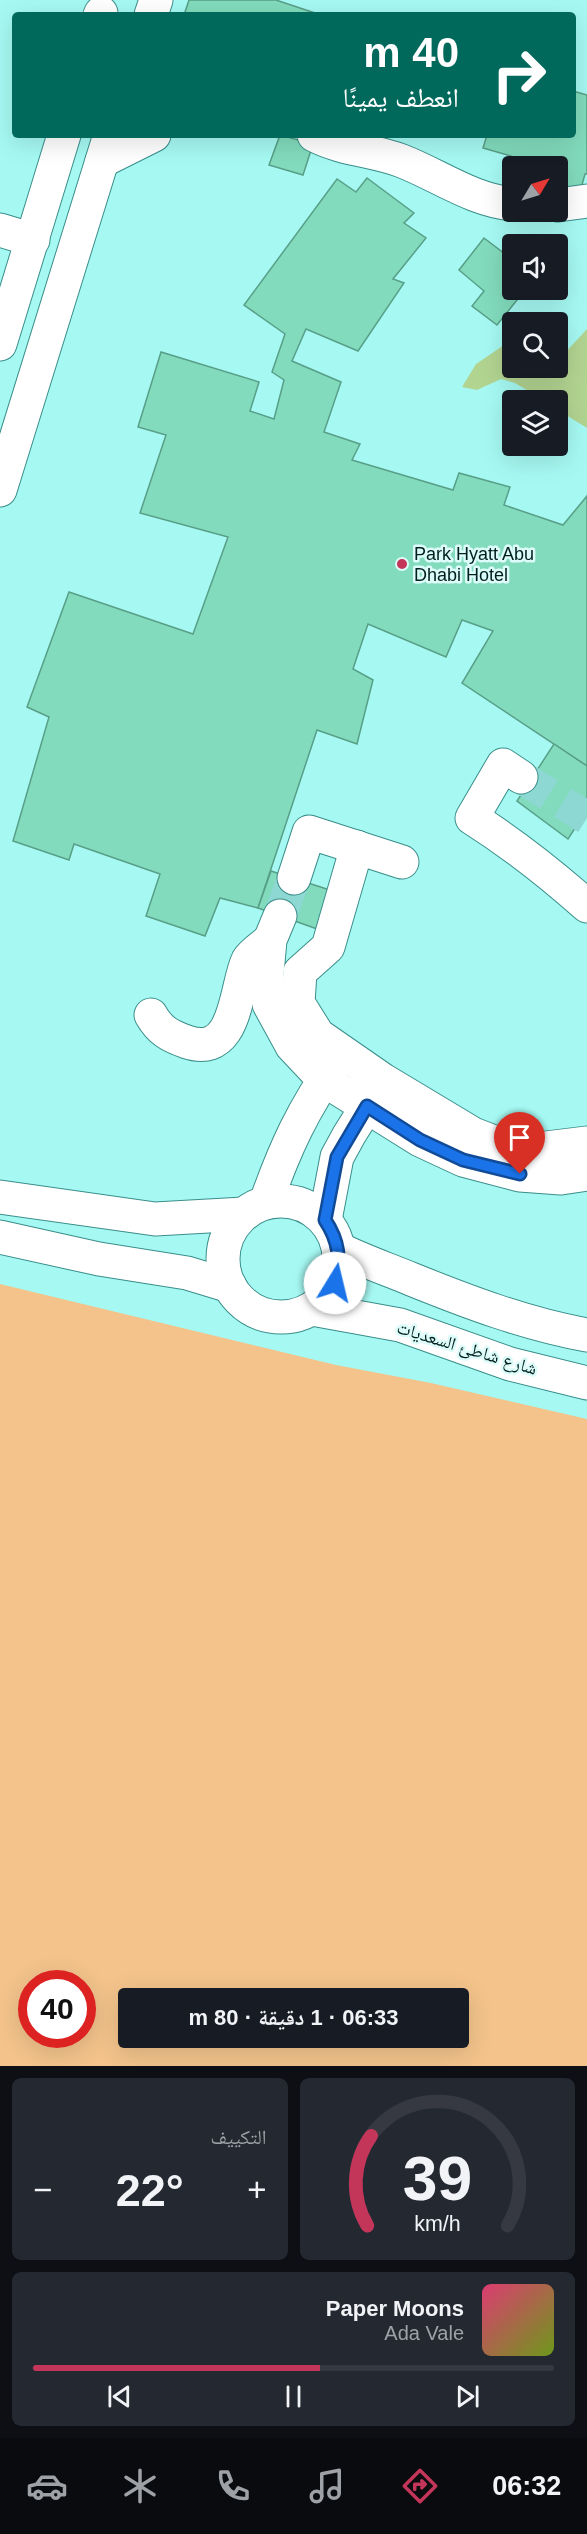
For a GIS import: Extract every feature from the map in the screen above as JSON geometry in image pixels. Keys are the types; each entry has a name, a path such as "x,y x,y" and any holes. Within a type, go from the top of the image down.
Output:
{"street":[{"path":"0,344 63,138"},
{"path":"0,490 106,148 143,138"},
{"path":"321,138 342,147 400,160 481,198 502,202"},
{"path":"568,204 587,201"},
{"path":"0,230 33,240"},
{"path":"521,777 503,765 472,818 502,837 587,906"},
{"path":"294,878 309,832 402,862"},
{"path":"357,848 328,947 300,972 298,1003 318,1035 343,1053 375,1093 420,1140 463,1160 520,1174 561,1178 587,1174"},
{"path":"151,1015 159,1029 173,1037 195,1044 212,1041 226,1031 238,1000 248,959 275,928 267,974 269,1004 292,1046 324,1080 375,1093 504,1146 538,1149 587,1143"},
{"path":"0,1197 155,1219 255,1208 282,1200 298,1203 313,1209 325,1220 334,1233 339,1249 339,1266 335,1283 325,1298 312,1309 294,1316 275,1317 257,1312 241,1301 230,1286 223,1267 224,1248 231,1229 255,1208 285,1147 324,1080 343,1053"},
{"path":"325,1220 337,1157 375,1093"},
{"path":"0,1237 99,1259 187,1273 230,1286"},
{"path":"339,1249 367,1263 472,1303 560,1330 587,1335"},
{"name":"شارع شاطئ السعديات","path":"312,1309 400,1325 510,1364 587,1383"}],"shaded area":[{"path":"587,329 587,428 568,416 568,390 527,390 515,383 501,379 477,390 462,387 476,364 502,346 502,378 568,378 568,350"},
{"path":"0,1284 336,1365 431,1383 587,1419 587,2066 0,2066"}],"building":[{"path":"189,0 276,0 312,12 185,12"},
{"path":"576,92 587,95 587,174 585,174 580,192 568,189 568,156 511,156 483,148 486,138 576,138"},
{"path":"279,138 291,138 313,144 303,175 269,165"},
{"name":"Park Hyatt Abu Dhabi Hotel","path":"367,178 414,213 404,223 426,238 393,279 404,283 358,351 306,329 292,361 341,382 324,432 360,444 352,460 453,490 459,473 510,487 504,505 563,525 587,496 587,766 462,683 493,631 462,620 446,657 368,624 353,669 373,680 357,744 317,730 258,908 220,898 205,936 146,916 160,874 74,844 69,860 13,841 49,717 27,707 69,592 193,634 228,537 140,513 166,435 138,427 161,352 259,382 250,411 274,419 284,380 272,372 285,334 244,305 337,179 356,192"},
{"path":"484,238 502,252 502,300 517,300 507,312 502,312 502,319 497,325 472,306 484,291 459,270"},
{"path":"554,744 587,766 587,810 568,839 517,801"},
{"path":"271,871 333,891 320,930 258,908"}],"tunnel":[{"path":"521,777 587,818"},
{"path":"280,916 294,878"}],"place":[{"name":"Park Hyatt Abu Dhabi Hotel","path":"402,564"}],"route":[{"path":"335,1283 339,1266 339,1249 334,1233 325,1220 337,1157 367,1106 420,1140 463,1160 520,1174"}]}
